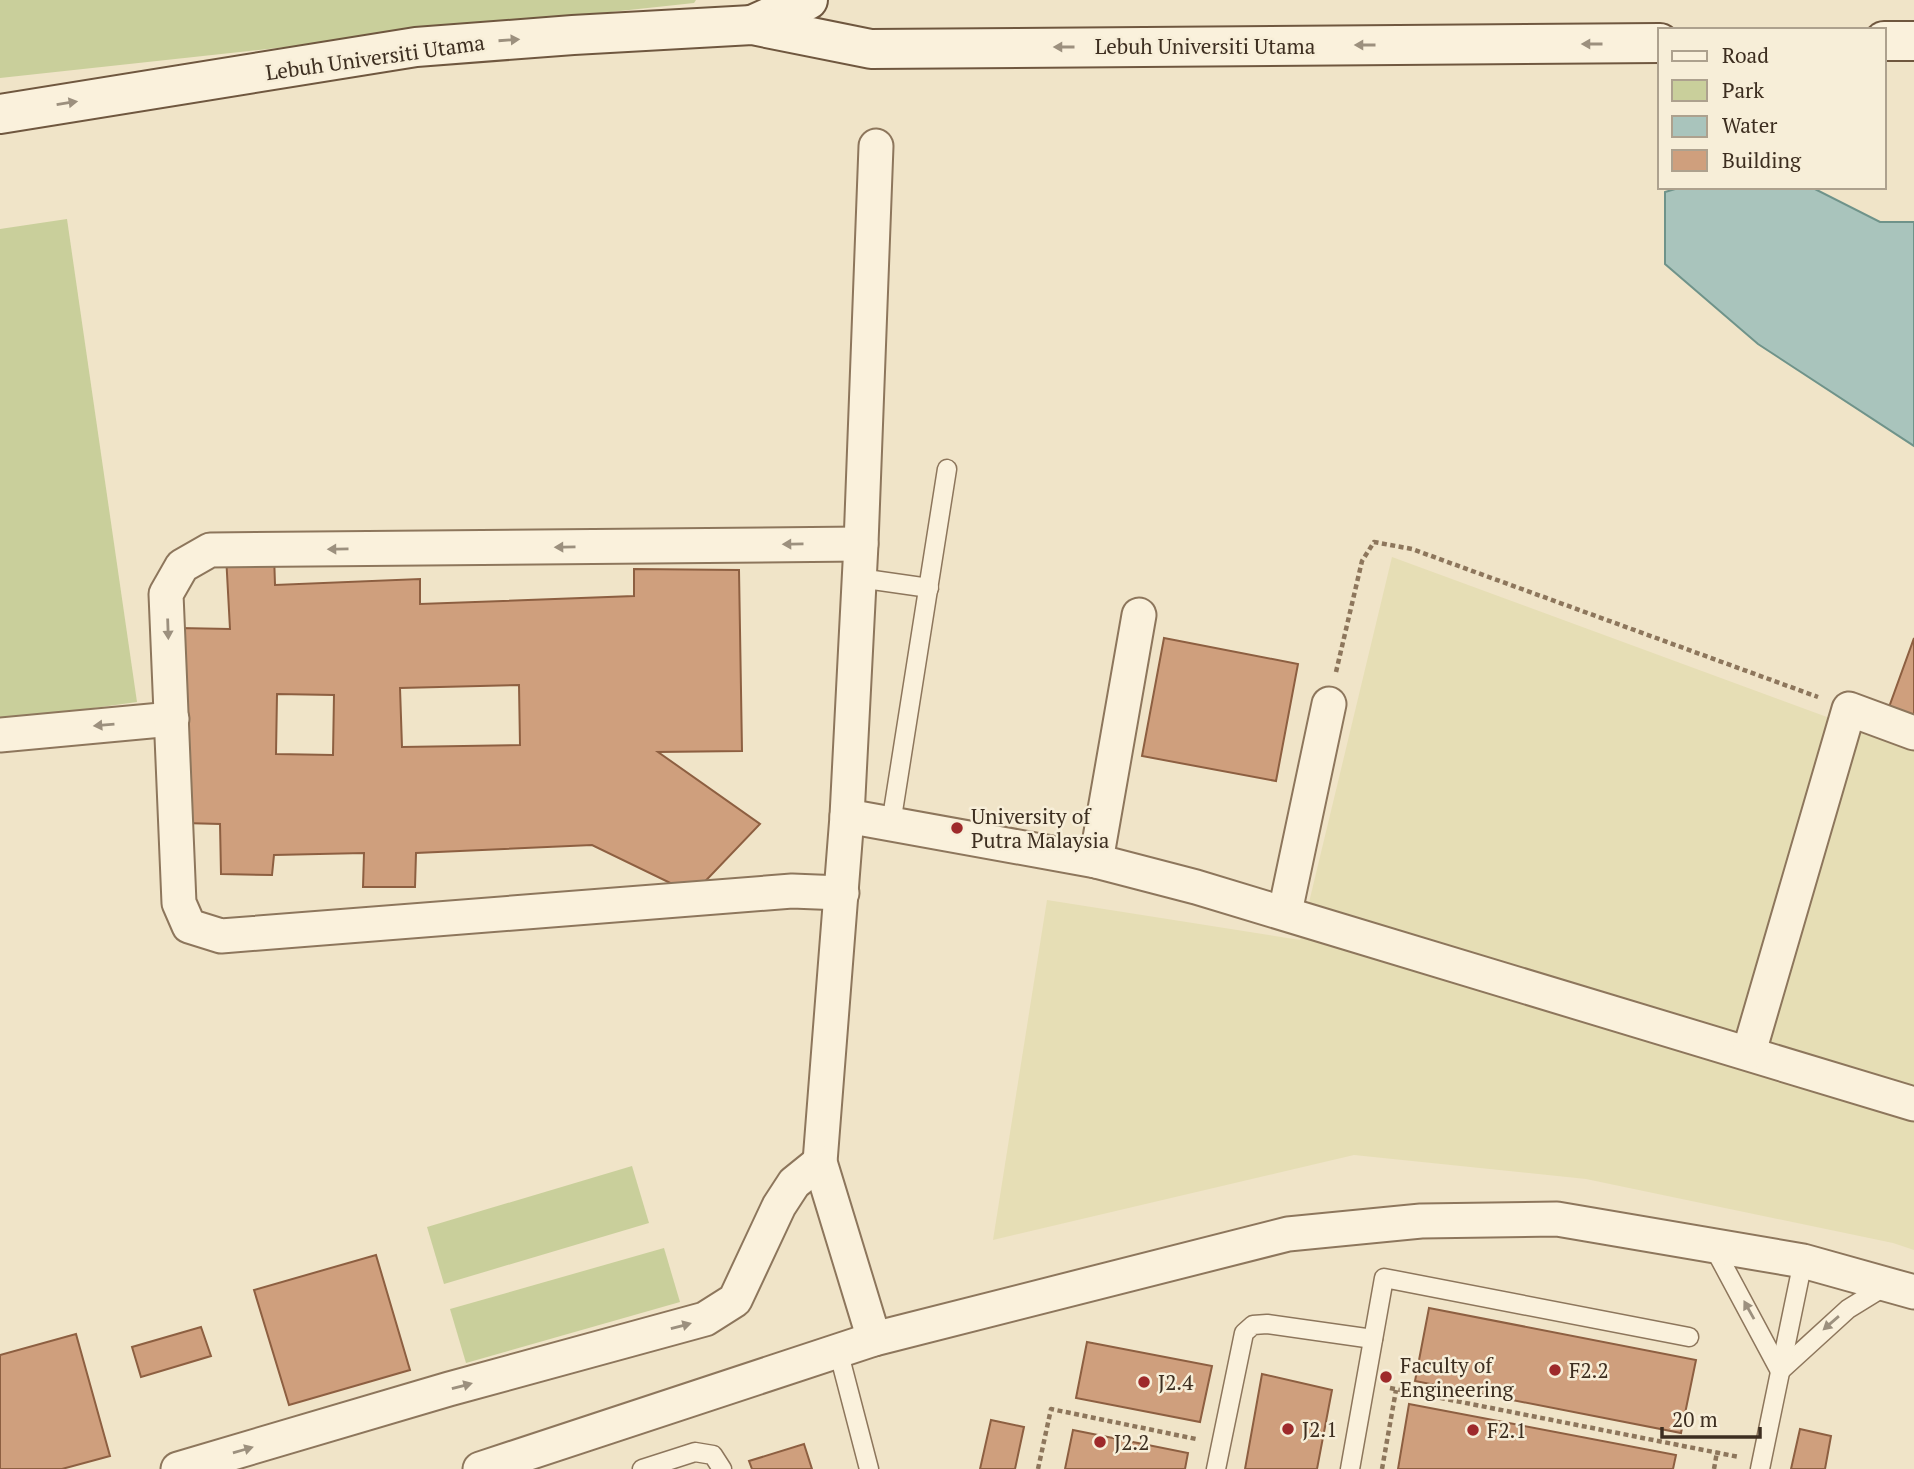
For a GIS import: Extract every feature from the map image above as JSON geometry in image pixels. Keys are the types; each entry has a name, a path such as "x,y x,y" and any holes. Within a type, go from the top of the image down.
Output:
{"main road":[{"name":"Lebuh Universiti Utama","path":"0,114 416,47 681,28 741,12 810,0"},
{"path":"810,0 819,20 830,34 847,46"},
{"name":"Lebuh Universiti Utama","path":"741,12 847,46 871,49 1658,43"},
{"path":"1886,41 1914,41"}],"street":[{"path":"874,1339 820,1162 847,816 861,544 876,146"},
{"path":"842,893 792,891 220,936 190,926 179,903 166,594 182,565 210,550 861,544"},
{"path":"1096,861 1139,615"},
{"path":"1285,912 1329,704"},
{"path":"1749,1052 1849,709 1914,733"},
{"path":"0,735 172,719"},
{"path":"847,816 1096,861 1285,912 1914,1104"},
{"path":"178,1469 449,1389 705,1320 735,1300 779,1206 794,1183 820,1162"},
{"path":"480,1469 874,1339 1288,1234 1422,1221 1557,1219 1803,1261 1900,1289"}],"lane":[{"path":"891,824 947,469"},
{"path":"859,578 929,587"},
{"path":"1713,1246 1780,1371"},
{"path":"1760,1469 1803,1261"},
{"path":"1350,1469 1384,1278 1689,1337"},
{"path":"1780,1371 1848,1309 1900,1289"},
{"path":"1216,1469 1244,1333 1253,1325 1373,1339"},
{"path":"838,1350 869,1469"},
{"path":"642,1469 695,1452 713,1455 722,1469"}],"path":[{"path":"1329,704 1362,561 1374,542 1412,550 1849,709"},
{"path":"1382,1469 1396,1390 1717,1452 1714,1469"},
{"path":"1038,1469 1051,1409 1186,1437"}],"shaded area":[{"path":"1392,557 1914,749 1914,1250 1893,1243 1586,1179 1354,1155 993,1240 1047,900 1300,940"}],"green space":[{"path":"0,0 696,0 694,3 0,78"},
{"path":"67,219 137,702 0,721 0,229"},
{"path":"632,1166 649,1223 444,1284 427,1227"},
{"path":"664,1248 680,1302 466,1363 450,1309"}],"water":[{"path":"1675,189 1815,189 1880,222 1914,222 1914,446 1758,344 1665,264 1665,192"}],"building":[{"path":"274,554 275,585 420,579 420,604 634,596 634,569 739,570 742,751 658,752 760,824 693,894 592,845 416,853 415,887 363,887 364,853 274,855 272,875 221,874 220,824 184,823 180,628 230,629 226,555","holes":["519,685 520,745 402,747 400,688","277,694 334,695 333,755 276,754"]},
{"path":"1164,638 1298,664 1276,781 1142,756"},
{"path":"1914,638 1914,719 1888,710"},
{"path":"376,1255 410,1370 289,1405 254,1290"},
{"name":"F2.2","path":"1429,1308 1696,1360 1681,1433 1415,1381"},
{"path":"201,1327 211,1356 141,1377 132,1347"},
{"path":"76,1334 110,1456 62,1469 0,1469 0,1355"},
{"name":"J2.4","path":"1087,1342 1212,1366 1200,1422 1076,1398"},
{"name":"J2.1","path":"1262,1374 1332,1390 1317,1469 1245,1469"},
{"name":"F2.1","path":"1409,1404 1676,1455 1673,1469 1398,1469"},
{"path":"991,1420 1024,1427 1015,1469 980,1469"},
{"path":"1800,1429 1831,1436 1825,1469 1791,1469"},
{"name":"J2.2","path":"1073,1430 1188,1453 1185,1469 1065,1469"},
{"path":"804,1444 812,1469 752,1469 749,1461"}],"place":[{"name":"University of Putra Malaysia","path":"957,828"},
{"name":"F2.2","path":"1555,1370"},
{"name":"Faculty of Engineering","path":"1386,1377"},
{"name":"J2.4","path":"1144,1382"},
{"name":"J2.1","path":"1288,1429"},
{"name":"F2.1","path":"1473,1430"},
{"name":"J2.2","path":"1100,1442"}]}
